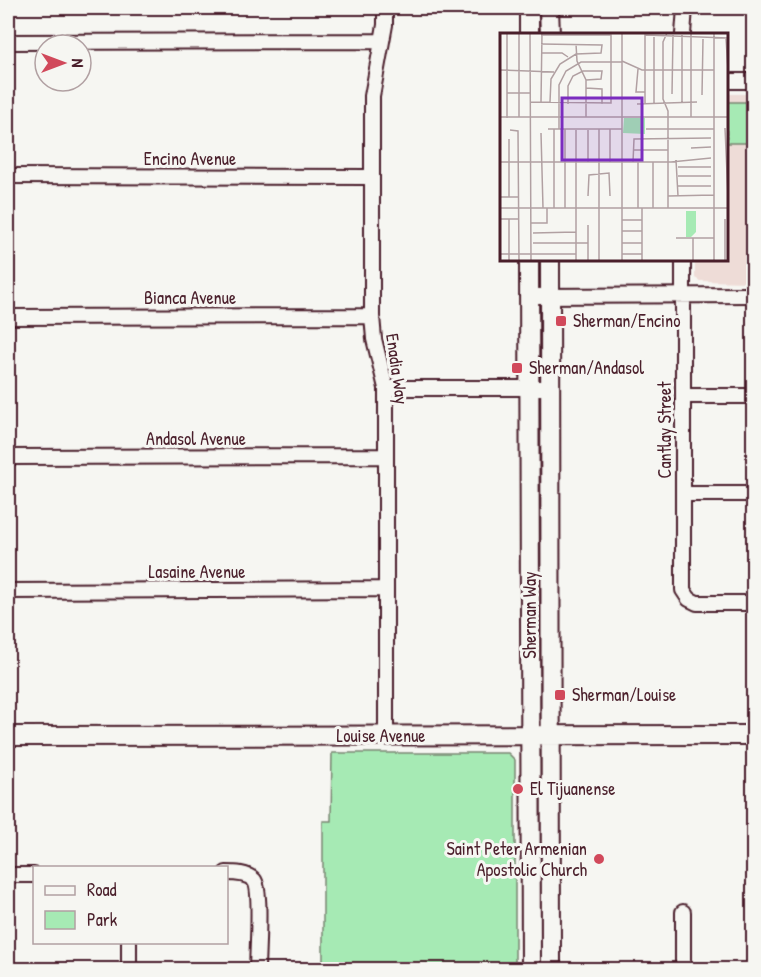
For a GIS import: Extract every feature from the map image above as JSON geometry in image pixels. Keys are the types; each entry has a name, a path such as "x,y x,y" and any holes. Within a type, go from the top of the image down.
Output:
{"main road":[{"path":"529,8 529,33"},
{"path":"549,8 550,33"},
{"name":"Sherman Way","path":"529,261 531,969"},
{"name":"Sherman Way","path":"550,261 551,969"},
{"name":"Louise Avenue","path":"8,736 753,735"}],"street":[{"name":"Enadia Way","path":"385,8 382,41 372,96 372,316 374,339 386,388 386,736"},
{"path":"683,33 685,8"},
{"path":"8,42 382,41"},
{"path":"728,81 753,81"},
{"name":"Encino Avenue","path":"8,176 372,177"},
{"name":"Cantlay Street","path":"682,261 684,590 689,599 697,603 753,603"},
{"path":"530,296 753,295"},
{"name":"Bianca Avenue","path":"8,317 372,316"},
{"path":"386,388 550,388"},
{"path":"683,396 753,396"},
{"name":"Andasol Avenue","path":"8,457 385,456"},
{"path":"683,494 753,494"},
{"name":"Lasaine Avenue","path":"8,591 386,589"},
{"path":"228,873 242,874 253,880 258,892 257,969"},
{"path":"8,875 33,875"},
{"path":"683,912 683,969"},
{"path":"129,944 129,969"}],"shaded area":[{"path":"728,94 753,94 753,282 700,281 695,278 695,261 728,261"}],"green space":[{"path":"728,102 753,102 753,143 728,143"},
{"path":"332,753 508,753 515,760 515,969 323,969 323,821 331,821"}],"place":[{"name":"Sherman/Encino","path":"561,321"},
{"name":"Sherman/Andasol","path":"517,368"},
{"name":"Sherman/Louise","path":"560,695"},
{"name":"El Tijuanense","path":"518,789"},
{"name":"Saint Peter Armenian Apostolic Church","path":"599,859"}]}
